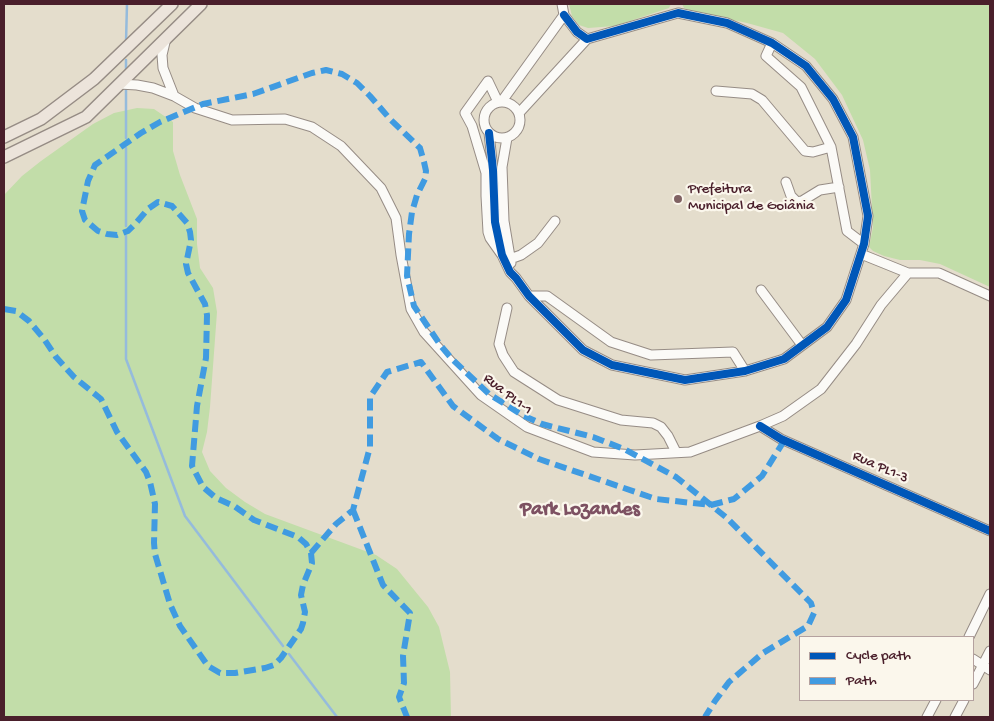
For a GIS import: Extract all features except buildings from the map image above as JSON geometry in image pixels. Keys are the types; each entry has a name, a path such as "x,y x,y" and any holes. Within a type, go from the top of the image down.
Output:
{"main road":[{"path":"4,137 41,118 94,79 172,4"},
{"path":"4,157 86,117 201,4"}],"street":[{"path":"562,4 564,15 587,40"},
{"path":"489,133 489,171 495,222 510,272 529,296 583,350 612,365 685,380 745,371 784,359 826,327 846,300 864,244 868,216 852,137 833,99 806,66 772,43 726,23 678,8 587,40 519,113"},
{"path":"500,101 564,15"},
{"path":"166,38 162,55 163,68 174,96"},
{"path":"772,43 766,56 801,88 831,147 847,231 864,244"},
{"path":"489,171 472,126 464,114 488,81 500,101"},
{"name":"Rua PL1-1","path":"119,84 153,88 174,96 195,108 232,120 285,119 312,127 342,146 381,188 396,218 411,309 424,332 481,395 527,428 593,452 635,455 690,452 783,416 821,389 856,344 881,305 908,273"},
{"path":"716,91 752,94 762,100 805,151 813,152 831,147"},
{"path":"500,101 507,102 512,104 519,113 520,125 517,131 507,138 494,137 485,128 484,115 492,104 500,101"},
{"path":"506,257 502,167 507,138"},
{"path":"489,171 502,167"},
{"path":"786,182 791,196 797,202 820,190 839,187"},
{"path":"506,257 521,255 538,243 555,221"},
{"path":"861,254 908,273 939,273 990,296"},
{"path":"761,290 802,346"},
{"path":"529,296 546,296 611,342 651,355 734,352 745,371"},
{"path":"507,308 499,344 503,355 514,372 558,400 621,420 653,423 661,427 676,452"},
{"name":"Rua PL1-3","path":"760,426 781,439 990,531"},
{"path":"969,636 990,594"},
{"path":"974,683 986,668 990,650"},
{"path":"974,660 986,668"},
{"path":"927,717 935,701"},
{"path":"955,717 963,701"}],"green space":[{"path":"569,4 671,4 669,8 615,26 588,28 579,25 572,16"},
{"path":"682,4 990,4 990,287 940,264 920,260 900,260 873,251 869,247 873,227 870,170 863,140 842,95 815,59 783,33 692,11 684,8"},
{"path":"137,108 154,109 173,122 173,151 197,219 197,244 200,268 213,288 217,312 210,407 202,452 210,471 226,488 265,514 376,555 397,569 428,607 439,627 450,672 451,717 4,717 4,195 22,176 93,124 114,113"}],"waterway":[{"path":"126,42 127,4"},
{"path":"126,60 126,70"},
{"path":"126,87 126,138"},
{"path":"126,148 126,226"},
{"path":"126,236 126,359 185,516 283,646"},
{"path":"289,654 337,717"}],"marked path":[{"path":"4,309 16,311 29,321 56,357 74,377 101,399 117,432 146,472 155,504 155,554 170,604 180,626 208,666 220,673 235,673 274,665 281,658 303,623 305,612 301,595 312,563 311,553 306,544 298,537 254,520 234,506 216,498 203,487 192,466 197,406 206,358 207,315 205,304 188,273 186,264 191,240 187,223 172,206 158,202 148,209 128,231 117,235 107,234 98,231 85,220 82,211 88,181 95,165 160,122 203,104 253,94 312,73 326,70 342,74 357,83 420,148 426,171 425,179 417,195 412,212 407,276 414,306 452,359 489,394 522,415 542,424 593,437 624,449 676,477 727,518 811,603 814,613 808,626 763,653 729,682 705,717"},
{"path":"311,553 336,524 353,510 370,447 370,397 387,372 421,362 453,406 498,439 539,459 656,499 711,505 734,499 762,476 784,441"},
{"path":"353,510 383,585 410,613 403,656 404,683 399,697 407,717"}],"cycle path":[{"path":"489,133 493,170 495,222 502,255 510,272 529,296 583,350 612,365 685,380 745,371 784,359 827,327 846,300 864,244 868,216 853,137 833,99 806,66 772,43 727,23 678,13 587,39 577,32 564,15"},
{"path":"760,426 781,439 990,531"}],"place":[{"name":"Prefeitura Municipal de Goiânia","path":"678,199"}],"district":[{"name":"Park Lozandes","path":"580,511"}]}
